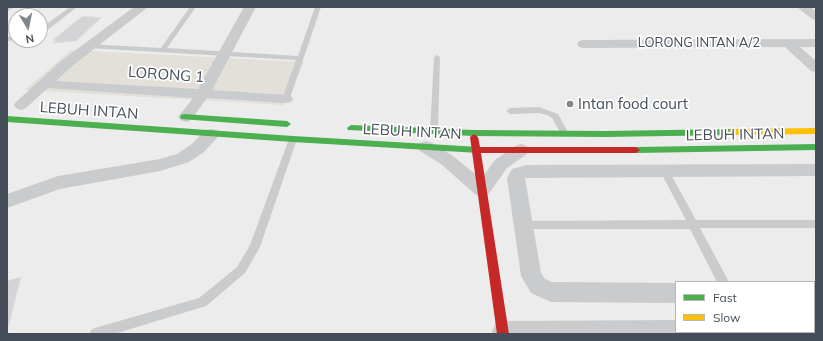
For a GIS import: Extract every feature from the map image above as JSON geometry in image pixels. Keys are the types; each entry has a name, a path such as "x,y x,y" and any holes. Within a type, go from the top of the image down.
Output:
{"main road":[{"name":"LEBUH INTAN","path":"17,105 35,106"},
{"path":"172,116 294,124"},
{"name":"LEBUH INTAN","path":"7,119 211,134 477,150 654,150 816,147"},
{"name":"LEBUH INTAN","path":"341,127 434,132 565,134 816,131"},
{"path":"474,133 503,333"},
{"path":"605,134 639,140 650,145 654,150"}],"street":[{"path":"17,105 88,46 142,7"},
{"path":"186,117 202,94 250,7"},
{"path":"803,7 816,17"},
{"path":"788,43 816,68"},
{"name":"LORONG INTAN A/2","path":"583,44 816,43"},
{"name":"LORONG 1","path":"44,84 286,99"},
{"path":"7,201 58,183 160,165 184,158 198,148 211,134"},
{"path":"426,148 447,160 482,190 501,164 521,150"},
{"path":"654,150 665,171"},
{"path":"675,293 551,292 538,286 532,276 516,178 518,173 526,171 816,170"},
{"path":"503,333 675,331"}],"lane":[{"path":"7,10 11,7"},
{"path":"48,28 74,7"},
{"path":"163,50 193,7"},
{"path":"286,99 318,7"},
{"path":"88,46 301,58"},
{"path":"434,132 437,57"},
{"path":"510,111 539,110 550,113 555,116 565,134"},
{"path":"95,334 202,302 241,270 255,247 293,139"},
{"path":"665,171 722,281"},
{"path":"523,225 816,224"}],"shaded area":[{"path":"71,50 304,62 284,105 25,90"}],"building":[{"path":"85,16 101,18 76,41 53,43 56,40 53,40 80,18"},
{"path":"21,277 7,332 7,281"}],"traffic: fast":[{"path":"184,117 287,124"},
{"path":"7,119 293,139 479,150"},
{"path":"351,128 474,133 605,134 732,132"},
{"path":"636,150 816,147"}],"traffic: slow":[{"path":"732,132 816,131"}],"traffic: jam":[{"path":"474,137 503,334"},
{"path":"479,150 636,150"}],"place":[{"name":"Intan food court","path":"570,104"}]}
